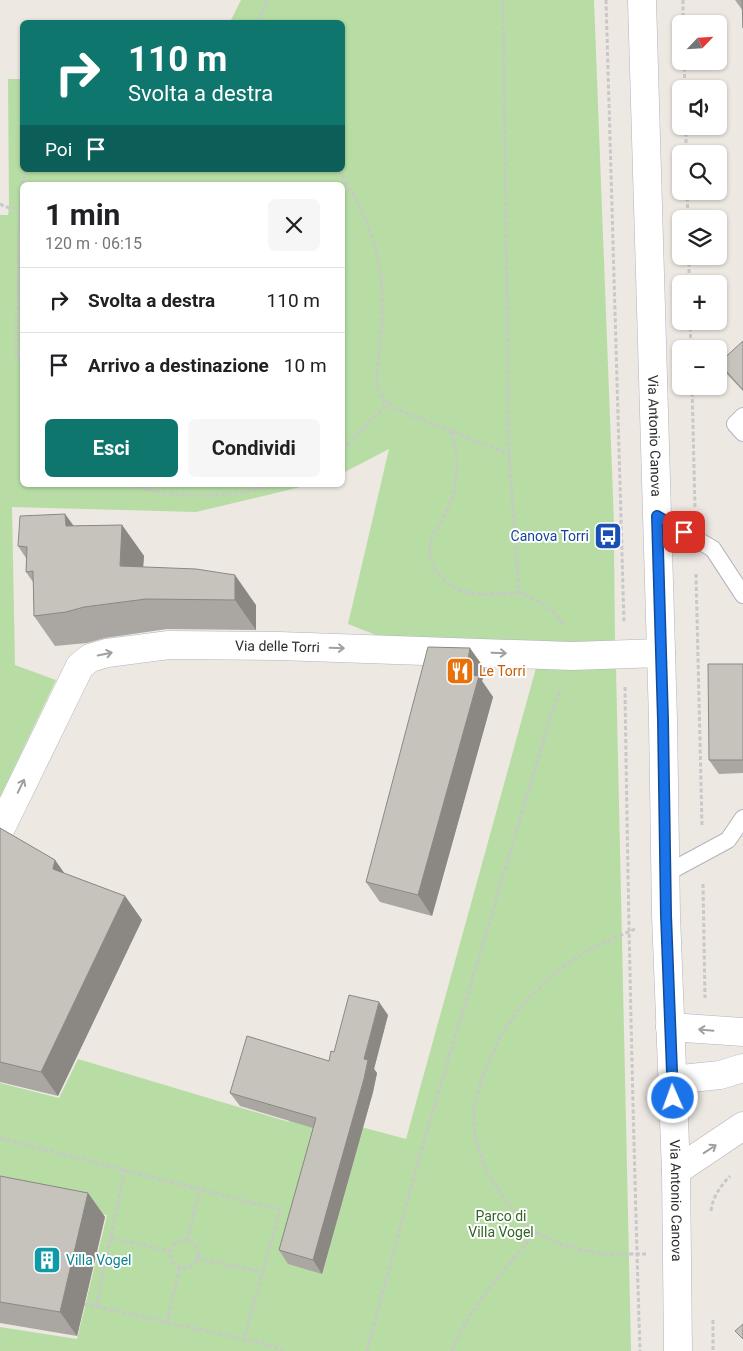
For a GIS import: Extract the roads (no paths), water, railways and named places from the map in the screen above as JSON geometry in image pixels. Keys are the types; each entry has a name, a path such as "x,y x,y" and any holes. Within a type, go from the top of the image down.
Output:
{"street":[{"name":"Via Antonio Canova","path":"642,0 661,653 666,915 676,1172 678,1351"},
{"name":"Via delle Torri","path":"0,830 80,666 84,661 97,655 169,645 289,646 572,656 661,653"},
{"path":"670,1027 743,1032"},
{"path":"672,1080 720,1074 743,1068"},
{"path":"676,1172 743,1126"}],"lane":[{"path":"743,416 735,424 743,433"},
{"path":"657,516 713,549 743,595"},
{"path":"665,874 702,854 735,840 743,818"}],"place":[{"name":"Canova Torri","path":"608,536"},
{"name":"Le Torri","path":"460,671"},
{"name":"Villa Vogel","path":"47,1260"}],"park label":[{"name":"Parco di Villa Vogel","path":"501,1224"}]}
